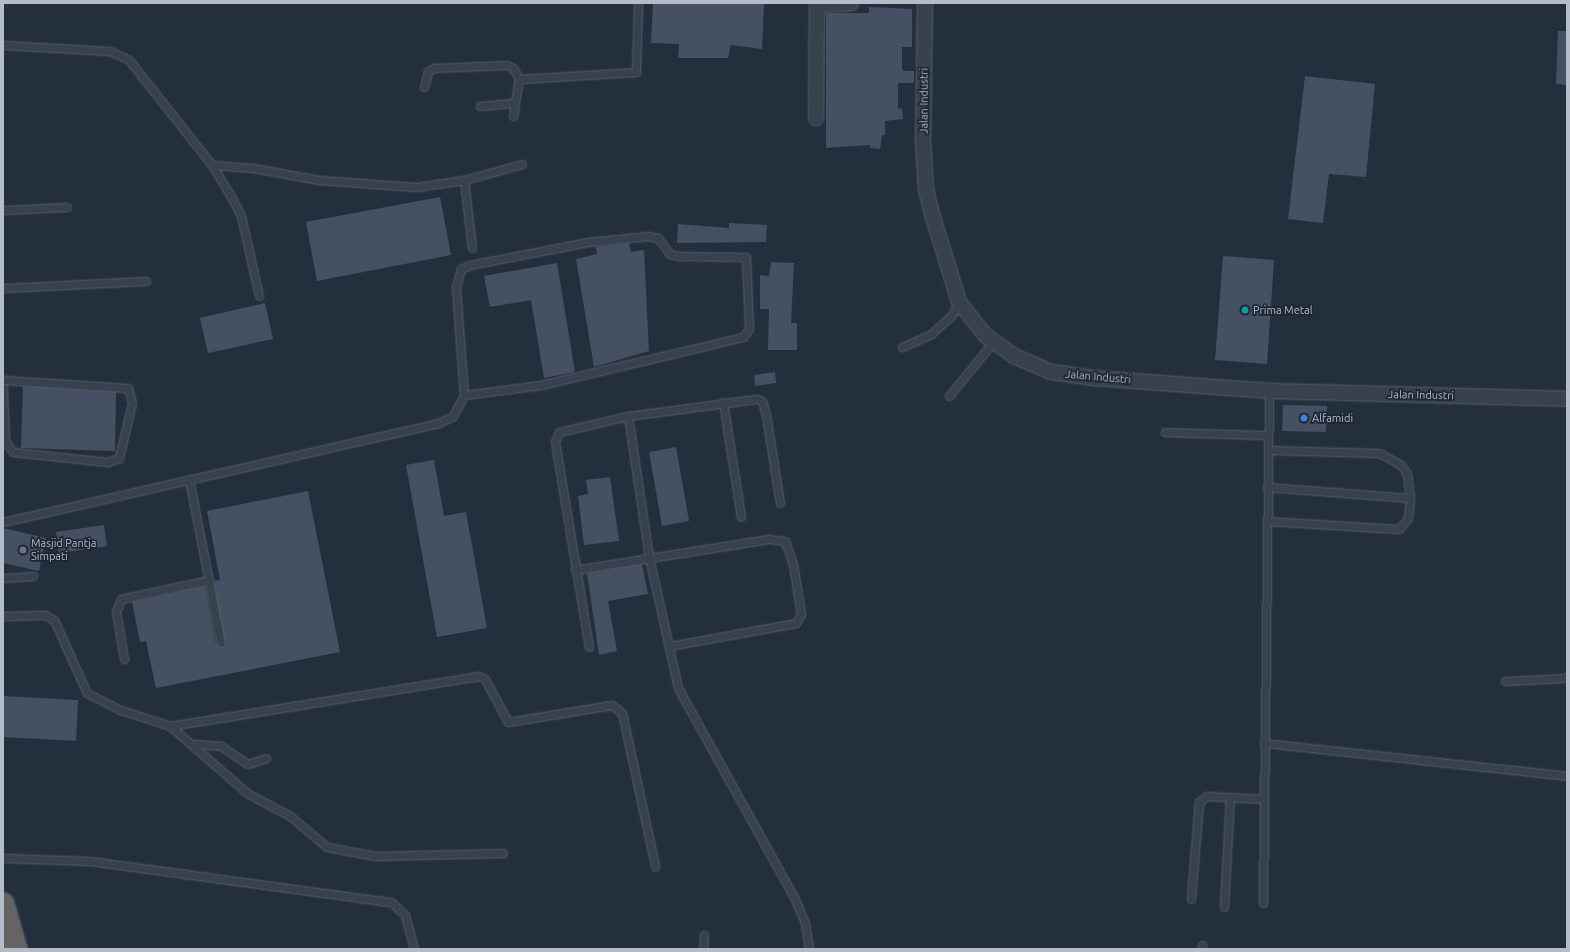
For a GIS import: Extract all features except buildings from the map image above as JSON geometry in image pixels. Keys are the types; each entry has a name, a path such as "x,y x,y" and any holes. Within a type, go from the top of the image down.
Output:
{"highway":[{"path":"3,904 16,949"}],"street":[{"path":"816,118 817,4 851,3"},
{"name":"Jalan Industri","path":"925,3 926,190 959,302 993,342 1040,368 1066,375 1269,391 1567,399"}],"lane":[{"path":"519,79 636,72 638,3"},
{"path":"3,45 121,54 212,165 241,216 259,296"},
{"path":"424,86 428,71 434,68 507,65 513,68 519,79 514,103 514,116"},
{"path":"480,106 514,103"},
{"path":"212,165 388,186 416,187 464,180 522,164"},
{"path":"464,180 472,248"},
{"path":"3,210 68,207"},
{"path":"3,522 436,424 453,416 464,395 456,287 461,269 470,265 588,242 648,236 658,238 670,254 678,256 746,257 749,329 743,337 541,385 464,395"},
{"path":"3,288 146,281"},
{"path":"902,347 931,334 951,316 959,302"},
{"path":"949,396 993,342"},
{"path":"3,380 128,388 132,403 119,458 108,462 13,452 5,441 3,388"},
{"path":"1263,903 1269,391"},
{"path":"589,647 556,434 628,416 724,402 762,401 780,503"},
{"path":"724,402 741,517"},
{"path":"628,416 649,557 670,646 678,688 794,897 805,923 809,949"},
{"path":"1165,432 1268,435"},
{"path":"1267,521 1399,529 1408,518 1410,498 1407,474 1400,465 1379,454 1268,450"},
{"path":"189,479 221,643"},
{"path":"1267,487 1410,498"},
{"path":"576,570 649,557 779,539 785,541 793,564 801,614 796,622 670,646"},
{"path":"3,578 33,576"},
{"path":"124,659 116,611 121,599 208,580"},
{"path":"3,616 45,614 54,620 87,693 121,710 170,726 194,744 247,793 290,816 327,847 375,856 503,853"},
{"path":"170,726 480,676 486,679 508,722 612,705 622,712 655,866"},
{"path":"1506,681 1567,678"},
{"path":"1264,743 1567,776"},
{"path":"194,744 221,746 248,764 266,758"},
{"path":"1191,898 1199,802 1207,796 1264,799"},
{"path":"1224,907 1230,797"},
{"path":"3,858 90,860 391,902 405,915 414,949"},
{"path":"703,949 704,935"}],"place":[{"name":"Prima Metal","path":"1245,310"},
{"name":"Alfamidi","path":"1304,418"},
{"name":"Masjid Pantja Simpati","path":"23,550"}]}
